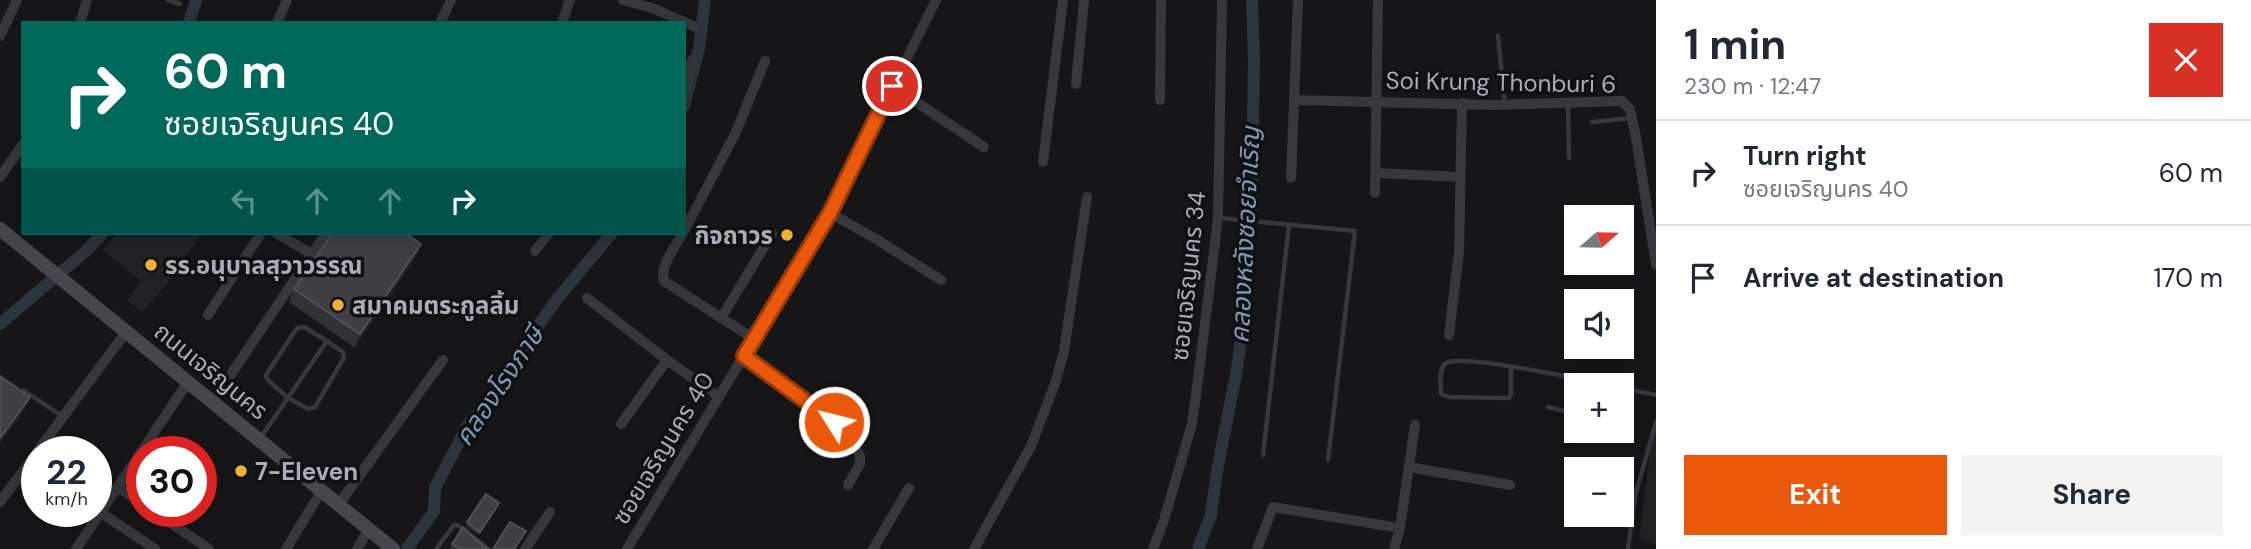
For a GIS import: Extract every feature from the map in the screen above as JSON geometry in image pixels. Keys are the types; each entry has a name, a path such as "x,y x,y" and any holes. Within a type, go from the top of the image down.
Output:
{"main road":[{"name":"ถนนเจริญนคร","path":"0,229 393,549"}],"street":[{"path":"0,36 18,0"},
{"path":"81,21 87,0"},
{"path":"278,21 287,0"},
{"path":"441,21 451,0"},
{"path":"563,21 570,0"},
{"path":"623,0 681,21"},
{"name":"ซอยเจริญนคร 40","path":"626,549 830,213 936,0"},
{"path":"1043,162 1063,0"},
{"path":"1076,84 1084,0"},
{"path":"1160,100 1161,0"},
{"name":"ซอยเจริญนคร 34","path":"1153,549 1192,424 1218,218 1222,0"},
{"path":"1291,178 1298,0"},
{"path":"1375,194 1378,0"},
{"path":"686,23 695,27"},
{"path":"686,87 692,60"},
{"path":"686,228 736,132 765,61"},
{"path":"892,86 984,147"},
{"name":"Soi Krung Thonburi 6","path":"1295,100 1505,104 1617,100 1628,106 1631,118 1652,209 1656,265"},
{"path":"1449,335 1459,252 1462,103"},
{"path":"0,177 21,147"},
{"path":"1376,173 1460,177"},
{"path":"974,549 1031,446 1056,382 1087,197"},
{"path":"830,213 941,280"},
{"path":"721,318 772,234"},
{"path":"208,315 260,235"},
{"path":"213,401 325,235"},
{"path":"535,251 547,235"},
{"path":"682,235 663,268 664,281 754,339"},
{"path":"294,236 312,254"},
{"path":"587,298 719,397"},
{"path":"0,502 127,332"},
{"path":"744,356 848,435 860,456 860,464 848,485"},
{"path":"339,504 443,360"},
{"path":"621,424 667,360"},
{"path":"112,494 188,382"},
{"path":"1394,549 1415,425"},
{"path":"1409,467 1510,485"},
{"path":"117,487 126,493"},
{"path":"873,549 909,488"},
{"path":"286,549 322,490"},
{"path":"1257,549 1273,507 1399,528"},
{"path":"525,549 550,512"},
{"path":"112,520 155,549"},
{"path":"76,549 90,527"},
{"path":"177,527 209,549"},
{"path":"357,549 369,529"}],"lane":[{"path":"168,0 180,4"},
{"path":"1498,36 1505,104"},
{"path":"1568,103 1569,158"},
{"path":"1592,122 1631,118"},
{"path":"1218,218 1351,229 1356,233 1328,460"},
{"path":"1263,455 1289,225"},
{"path":"301,326 327,341 342,352 344,358 315,407 308,409 270,384 266,375 301,326"},
{"path":"259,439 327,341"},
{"path":"1511,366 1509,398 1449,397 1441,394 1441,369 1448,362 1455,361 1511,366 1564,376"},
{"path":"23,390 62,416"},
{"path":"1634,390 1656,395"},
{"path":"1548,407 1564,411"},
{"path":"1628,549 1635,496 1656,422"},
{"path":"436,549 454,524 485,546 485,549"}],"shaded area":[{"name":"รร.อนุบาลสุวาวรรณ","path":"114,235 202,235 165,286 142,312 127,301 141,281 102,250"},
{"path":"1653,427 1656,427 1656,544 1639,540"}],"building":[{"path":"332,235 408,235 421,244 360,334 294,289"},
{"path":"0,376 30,397 0,438"},
{"path":"486,494 499,503 480,532 467,522"},
{"path":"510,522 526,531 514,549 493,549"},
{"path":"463,527 484,547 490,549 460,549 452,544"}],"waterway":[{"path":"190,21 196,0"},
{"name":"คลองโรงภาษี","path":"686,98 699,48 705,0"},
{"name":"คลองหลังซอยจำเริญ","path":"1198,549 1211,515 1245,315 1252,202 1252,0"},
{"path":"0,324 85,252 101,235"},
{"name":"คลองโรงภาษี","path":"407,549 434,511 435,488 470,421 493,399 524,346 557,299 610,235"}],"place":[{"name":"กิจถาวร","path":"787,235"},
{"name":"รร.อนุบาลสุวาวรรณ","path":"151,265"},
{"name":"สมาคมตระกูลลิ้ม","path":"338,305"},
{"name":"7-Eleven","path":"241,471"}],"route":[{"path":"834,422 744,356 830,213 892,86"}]}
